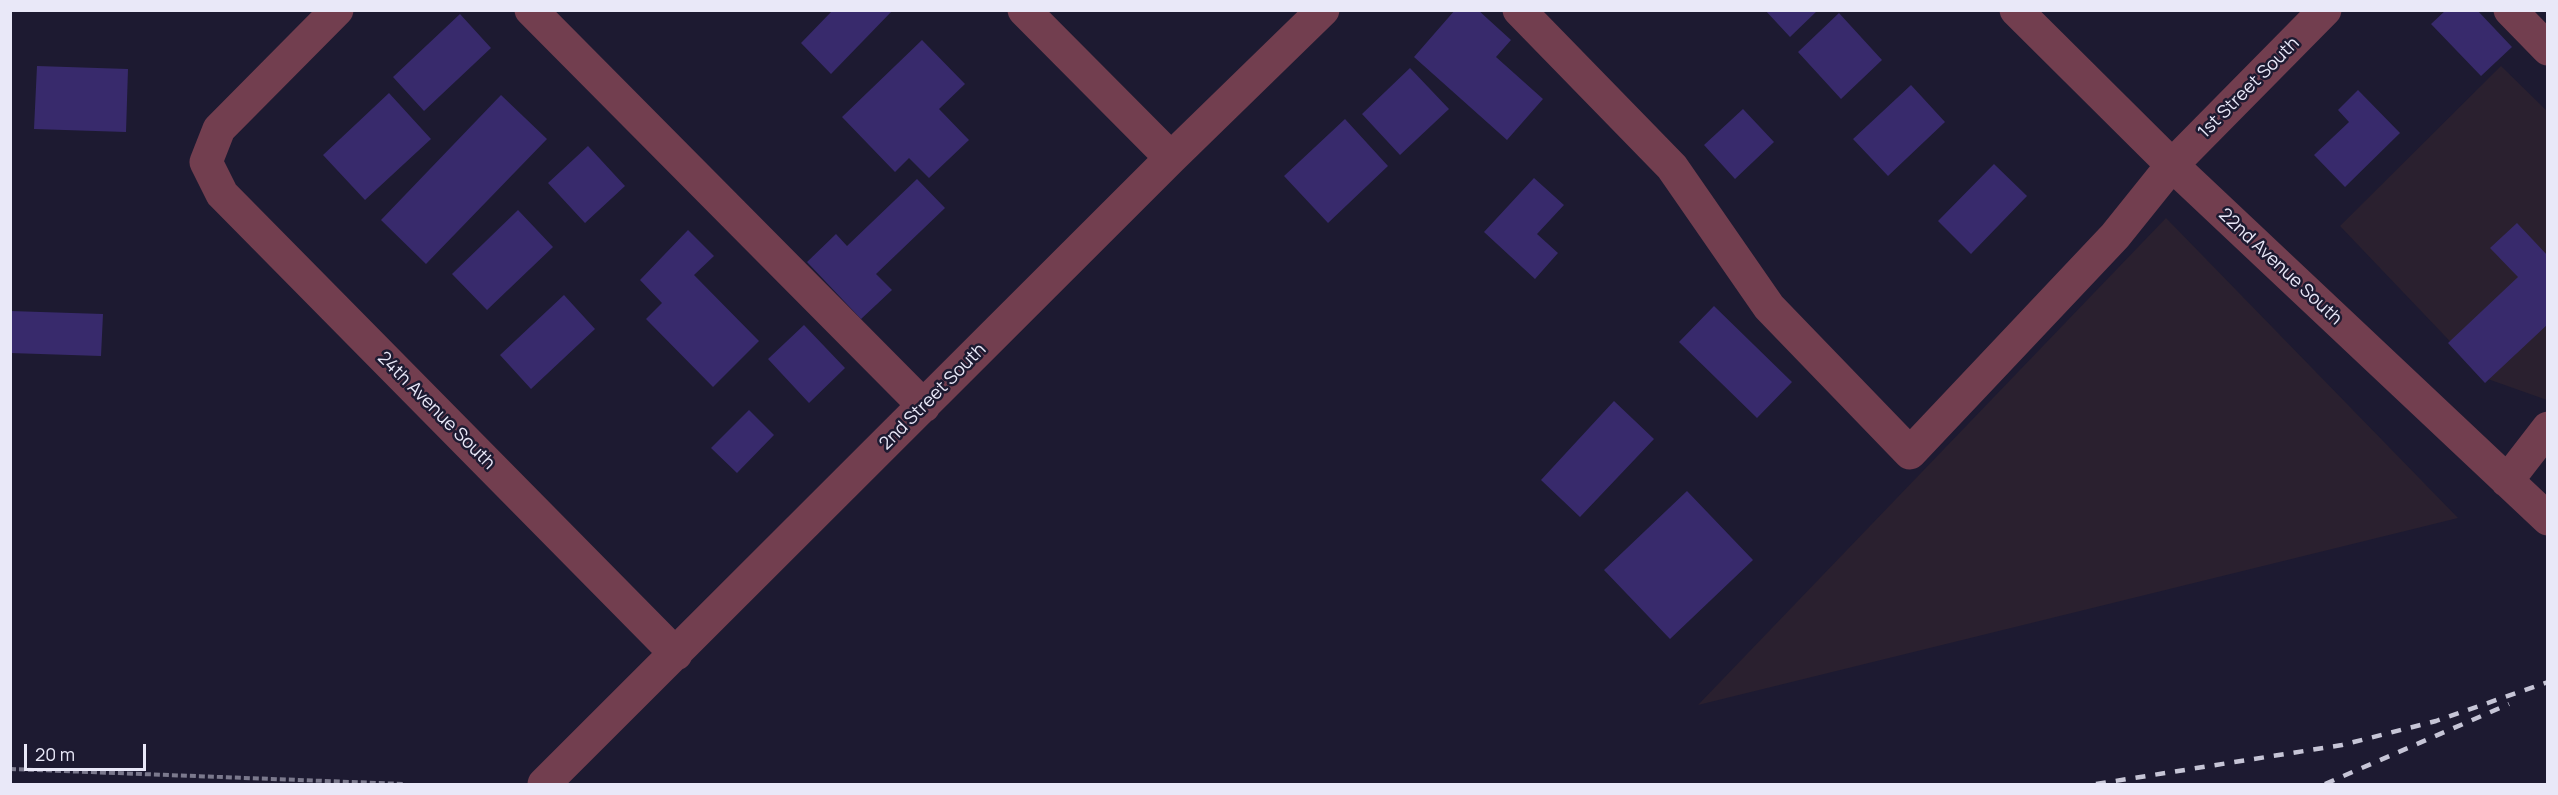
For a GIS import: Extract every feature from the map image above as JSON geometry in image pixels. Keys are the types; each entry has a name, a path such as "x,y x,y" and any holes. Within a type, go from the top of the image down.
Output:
{"street":[{"name":"24th Avenue South","path":"337,10 219,129 206,162 222,194 676,654"},
{"path":"531,10 924,406"},
{"path":"1024,10 1172,158"},
{"name":"2nd Street South","path":"544,784 1323,10"},
{"name":"1st Street South","path":"1519,10 1672,167 1769,307 1910,453 2115,236 2172,165 2325,10"},
{"name":"22nd Avenue South","path":"2016,10 2172,165 2547,519"},
{"path":"2510,10 2547,49"},
{"path":"2507,482 2547,428"}],"path":[{"path":"10,769 404,784"}],"shaded area":[{"path":"2501,66 2547,111 2547,400 2485,378 2340,226"},
{"path":"2166,218 2458,518 1698,705"}],"building":[{"path":"833,10 893,10 831,74 801,43"},
{"path":"1455,10 1478,10 1511,40 1496,57 1543,99 1507,140 1414,57"},
{"path":"1765,10 1818,10 1790,37"},
{"path":"2446,10 2477,10 2512,47 2481,76 2431,24"},
{"path":"1839,13 1882,60 1841,99 1798,52"},
{"path":"460,14 491,48 424,111 393,77"},
{"path":"922,40 965,84 939,109 969,140 929,178 909,158 895,172 842,117"},
{"path":"37,66 128,69 126,132 34,129"},
{"path":"1410,68 1449,109 1400,155 1362,114"},
{"path":"1911,85 1945,122 1888,176 1853,139"},
{"path":"2358,90 2400,133 2345,187 2314,155 2349,122 2338,110"},
{"path":"389,93 431,139 365,200 323,155"},
{"path":"501,95 547,139 426,264 381,220"},
{"path":"1743,109 1774,142 1735,179 1704,145"},
{"path":"1345,119 1388,166 1328,223 1284,176"},
{"path":"588,146 625,186 585,223 548,183"},
{"path":"1994,164 2027,196 1971,254 1938,221"},
{"path":"1534,178 1564,205 1537,234 1558,253 1535,279 1484,232"},
{"path":"917,179 945,208 876,274 892,290 861,319 807,262 836,234 847,246"},
{"path":"518,210 553,247 487,310 452,274"},
{"path":"2517,223 2548,256 2548,324 2485,383 2448,343 2518,277 2490,248"},
{"path":"688,230 714,256 694,275 759,341 713,387 646,319 662,303 640,280"},
{"path":"564,295 595,329 531,389 500,355"},
{"path":"1714,306 1792,382 1757,418 1679,342"},
{"path":"10,311 103,314 101,356 10,353"},
{"path":"804,325 845,368 809,403 768,359"},
{"path":"1614,401 1654,439 1580,517 1541,480"},
{"path":"749,410 774,435 737,473 711,448"},
{"path":"1687,491 1753,560 1670,639 1604,570"}],"railway":[{"path":"2096,784 2342,745 2436,721 2548,682"},
{"path":"2325,784 2509,704"}]}
